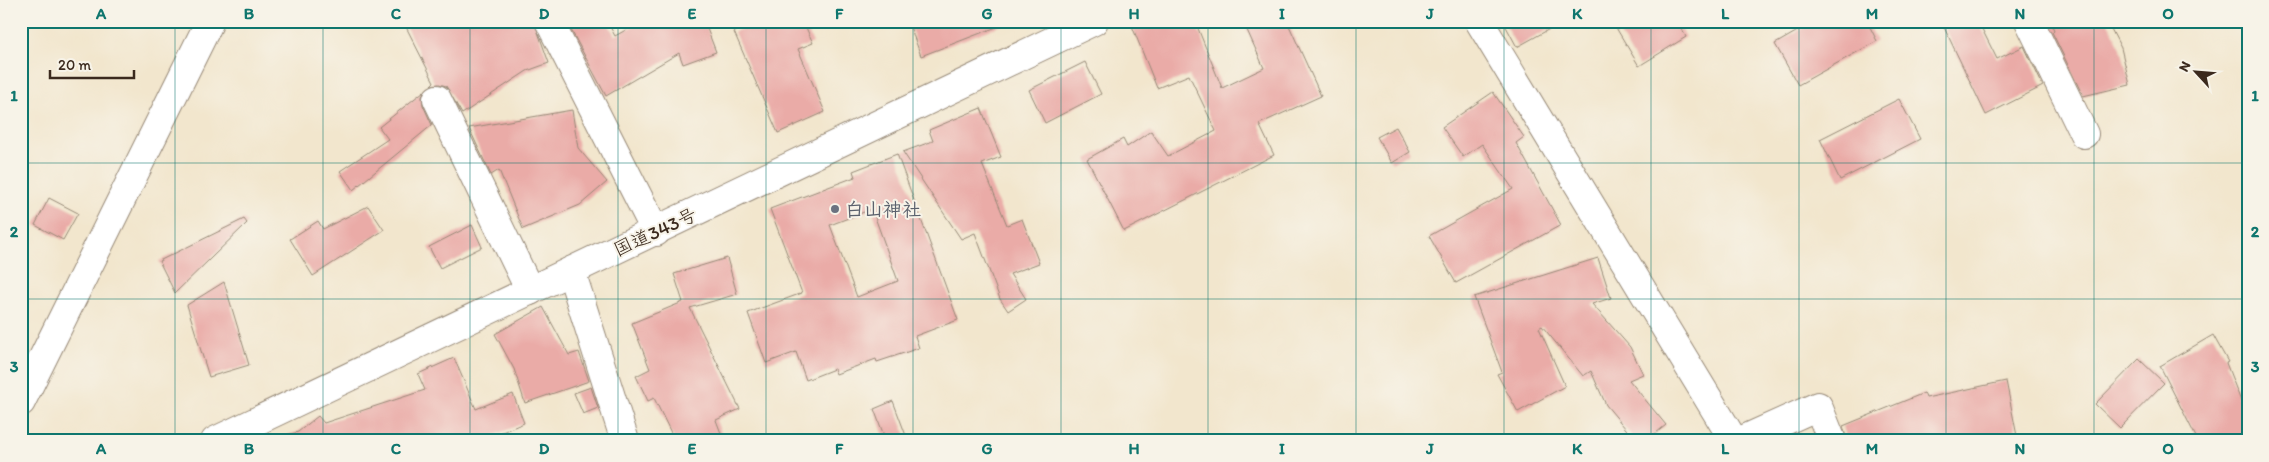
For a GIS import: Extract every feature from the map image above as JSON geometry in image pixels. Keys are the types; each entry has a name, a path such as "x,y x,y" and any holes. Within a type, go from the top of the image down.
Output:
{"main road":[{"path":"21,402 210,21"},
{"path":"550,21 656,232"},
{"name":"国道343号","path":"215,441 656,232 1094,21"},
{"path":"1479,21 1734,441"},
{"path":"2030,21 2084,134"},
{"path":"437,99 530,291"},
{"path":"571,272 626,441"},
{"path":"1740,441 1818,406 1832,441"}],"building":[{"path":"403,21 534,21 549,63 527,71 462,114 446,86 439,84 431,85 434,82"},
{"path":"583,21 607,21 615,36 642,21 704,21 716,52 683,64 679,53 606,96 570,28"},
{"path":"760,21 803,21 813,43 798,49 825,112 778,133 734,32"},
{"path":"908,21 1006,21 1007,23 921,56"},
{"path":"1130,21 1195,21 1222,88 1264,68 1243,21 1287,21 1321,96 1259,124 1274,155 1124,231 1087,159 1123,139 1127,147 1151,131 1168,156 1216,131 1189,75 1157,88"},
{"path":"1503,21 1564,21 1517,47"},
{"path":"1612,21 1677,21 1686,37 1639,66"},
{"path":"1815,21 1867,21 1877,41 1798,85 1775,44"},
{"path":"1941,21 1978,21 1997,59 2024,46 2043,86 1986,115"},
{"path":"2050,21 2107,21 2121,48 2130,85 2083,96 2052,32 2054,30"},
{"path":"1085,62 1101,94 1045,123 1029,90"},
{"path":"424,91 422,97 423,105 432,125 353,190 340,171 388,139 379,127"},
{"path":"1493,92 1524,137 1516,143 1561,225 1456,283 1429,236 1513,189 1482,144 1463,157 1442,127"},
{"path":"1899,99 1920,139 1840,180 1820,139"},
{"path":"981,108 1001,157 982,164 1007,225 1022,219 1039,263 1010,274 1026,299 1008,311 1000,299 975,233 961,239 903,152 933,141 929,130"},
{"path":"572,110 578,148 607,182 580,205 523,229 499,170 491,175 469,128"},
{"path":"1396,127 1410,152 1392,163 1377,137"},
{"path":"897,154 958,320 915,336 919,348 877,362 876,359 836,374 834,369 806,380 796,352 766,363 748,313 802,293 770,209 855,177 853,171","holes":["872,209 898,281 857,297 830,225"]},
{"path":"49,198 78,213 63,240 35,225"},
{"path":"368,206 384,230 313,276 290,239 318,221 323,229"},
{"path":"244,219 247,223 175,293 159,261"},
{"path":"472,225 482,247 440,268 429,247"},
{"path":"727,258 737,294 690,308 740,409 716,420 724,441 675,441 654,398 648,401 636,376 650,369 632,323 683,302 674,274"},
{"path":"1598,258 1611,298 1592,304 1630,347 1643,374 1629,380 1666,425 1646,441 1636,441 1606,405 1591,371 1583,376 1542,326 1539,328 1565,386 1518,412 1497,374 1502,372 1474,297"},
{"path":"224,282 249,365 209,377 187,305"},
{"path":"543,307 569,355 579,352 589,381 525,403 514,369 495,334"},
{"path":"2213,335 2228,362 2226,363 2248,419 2248,434 2231,441 2198,441 2160,366"},
{"path":"454,358 476,409 513,394 524,423 480,441 285,441 284,436 298,432 318,416 324,423 425,390 418,374"},
{"path":"2139,359 2164,383 2120,428 2095,404"},
{"path":"2006,381 2018,441 1847,441 1843,426 1924,393 1926,398"},
{"path":"591,387 598,408 583,414 574,393"},
{"path":"893,401 908,441 886,441 874,409"}],"place":[{"name":"白山神社","path":"835,209"}]}
